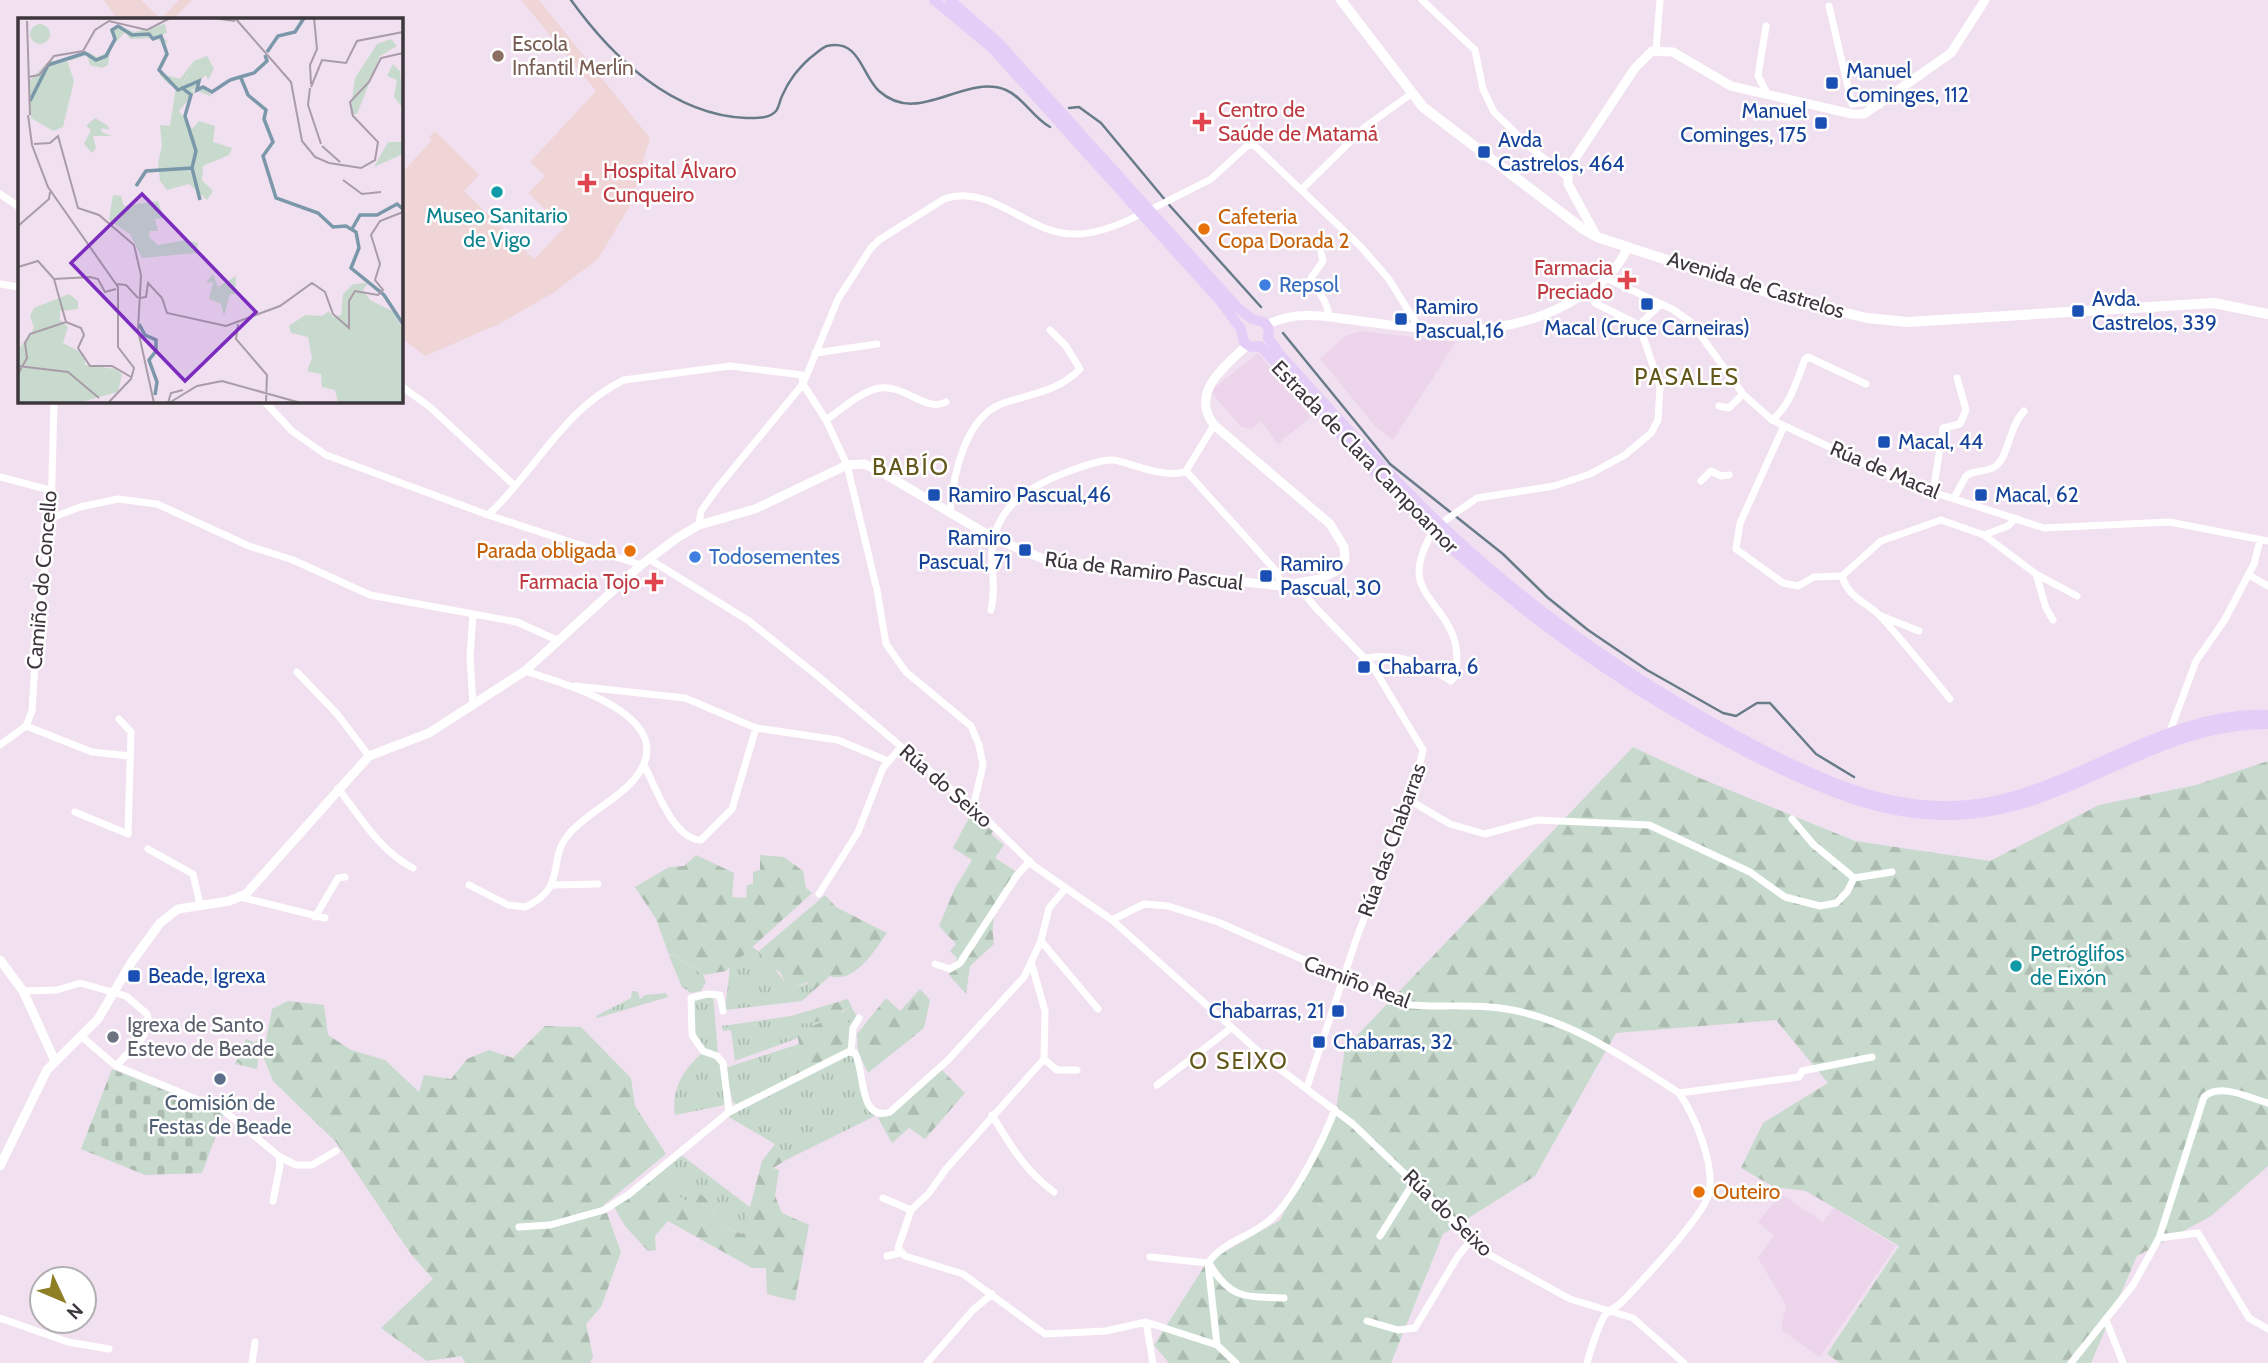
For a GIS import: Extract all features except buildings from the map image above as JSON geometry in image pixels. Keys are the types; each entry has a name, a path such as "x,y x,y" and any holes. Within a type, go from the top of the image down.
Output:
{"main road":[{"path":"934,0 993,49 1151,209 1241,329 1242,338 1247,345"},
{"path":"950,0 999,43 1252,319 1261,320 1267,325"},
{"name":"Avenida de Castrelos","path":"1341,0 1411,94 1514,178 1597,237 1742,285 1881,320 1907,322 2214,303 2268,314"},
{"path":"1241,329 1252,319"},
{"name":"Estrada de Clara Campoamor","path":"1264,342 1267,325"},
{"name":"Estrada de Clara Campoamor","path":"1247,345 1264,342"},
{"name":"Estrada de Clara Campoamor","path":"1264,342 1529,614 1646,695 1714,735 1813,783 1887,809 1956,815 2003,809 2054,793 2182,736 2218,727 2268,724"},
{"name":"Estrada de Clara Campoamor","path":"1440,524 1517,592 1629,673 1698,715 1767,752 1864,793 1918,805 1986,802 2042,787 2169,731 2235,715 2268,715"}],"street":[{"path":"1422,0 1475,50 1483,89 1494,112 1531,148 1566,176 1597,237"},
{"path":"1656,50 1660,0"},
{"path":"1566,176 1635,68 1645,56 1656,50 1673,52 1727,84 1852,114 1864,114 1951,53 1985,0"},
{"path":"1829,6 1852,104 1877,101 1880,104"},
{"path":"1766,26 1758,76 1768,95"},
{"path":"1302,189 1371,122 1411,94"},
{"path":"699,525 701,511 719,486 803,384 838,299 871,248 879,240 944,199 956,195 995,202 1029,222 1063,233 1113,227 1211,179 1251,144 1258,146 1388,278 1420,328"},
{"path":"0,194 18,206"},
{"path":"1267,325 1296,316 1329,317 1420,328 1474,330 1518,325 1546,315 1608,279 1628,247"},
{"path":"1321,253 1323,261 1311,278 1325,302 1329,317"},
{"name":"Rúa de Macal","path":"1608,279 1661,304 1691,322 1743,394 1772,420 1933,493 2057,530 2178,523 2264,541 2224,621 2196,661 2169,731"},
{"path":"0,284 18,287"},
{"path":"1366,658 1391,655 1434,669 1451,681 1455,676 1453,633 1420,580 1421,559 1440,524 1477,498 1554,486 1590,474 1625,455 1651,433 1658,420 1660,386 1639,325 1595,303 1588,292"},
{"path":"1639,325 1661,304"},
{"path":"950,512 956,471 976,423 999,405 1068,382 1080,369 1066,346 1050,330"},
{"path":"815,354 877,344"},
{"path":"991,610 994,597 992,563 995,539 1015,498 1062,474 1115,460 1140,469 1180,474 1186,471 1214,425 1203,405 1207,390 1247,345"},
{"path":"1772,420 1784,406 1808,357 1866,384"},
{"path":"488,515 560,429 613,385 624,380 730,366 802,375 803,384 826,420 847,465 877,590 886,644 906,672 971,726 979,745 983,765 973,808"},
{"path":"1933,493 1942,428 1960,424 1966,410 1956,378"},
{"path":"402,387 430,407 515,486"},
{"path":"826,420 866,392 887,387 916,395 930,406 937,407 946,402"},
{"path":"1719,407 1729,408 1743,394"},
{"name":"Camiño do Concello","path":"26,726 32,711 37,630 51,518 54,402"},
{"name":"Rúa do Seixo","path":"265,402 292,431 326,456 488,515 645,562 749,621 973,808 1030,861 1112,920 1268,1060 1335,1110 1415,1180 1471,1240 1500,1262 1570,1299 1633,1318 1684,1363"},
{"path":"1954,498 1959,485 1969,474 1989,470 2001,461 2012,426 2024,411"},
{"name":"Rúa de Ramiro Pascual","path":"847,465 864,464 878,470 995,539 1027,554 1064,564 1281,586 1302,584 1338,570 1345,560 1342,541 1312,508 1214,425"},
{"path":"1784,426 1740,523 1736,549 1783,583 1798,586 1814,577 1842,576 1881,541 1912,532 1933,521 1952,522 1984,535 2036,574 2077,596"},
{"path":"240,897 261,879 338,788 369,756 429,733 524,671 645,562 699,525 744,514 847,465"},
{"path":"1186,471 1277,572 1281,586"},
{"path":"1701,481 1711,471 1721,477 1729,475"},
{"path":"0,477 50,490"},
{"path":"51,518 98,502 118,499 146,502 174,510 249,546 305,565 370,594 517,622 559,641"},
{"path":"1984,535 2008,526 2015,518"},
{"path":"2036,574 2046,608 2053,620"},
{"path":"2249,575 2268,586"},
{"path":"1842,576 1853,597 1881,615 1919,631"},
{"name":"Rúa das Chabarras","path":"1302,584 1305,595 1316,608 1366,658 1423,750 1410,801 1343,979 1307,1087"},
{"path":"472,706 470,656 474,614"},
{"path":"1881,615 1950,699"},
{"path":"469,885 508,905 525,907 545,894 553,885 564,841 630,784 643,765 648,751 647,739 639,726 625,713 570,686 524,671"},
{"path":"296,672 338,715 369,756"},
{"path":"570,686 685,698 756,728 838,740 888,761"},
{"path":"75,812 128,834 131,733 119,719"},
{"path":"0,745 26,726 92,751 130,756"},
{"path":"643,765 659,800 685,835 693,840 701,840 732,809 756,728"},
{"path":"819,894 858,832 888,761 901,747"},
{"path":"338,788 372,834 400,861 412,868"},
{"path":"1410,801 1450,824 1485,834 1537,820 1649,825 1749,872 1785,897 1820,905 1836,903 1847,892 1854,878"},
{"path":"1793,820 1814,844 1854,878 1892,872"},
{"path":"148,849 193,874 200,904"},
{"path":"935,964 950,969 960,963 1017,875 1030,861"},
{"path":"315,917 338,878 345,877"},
{"path":"553,885 598,884"},
{"path":"859,1018 853,1028 851,1052 859,1060 866,1100 873,1112 881,1115 890,1112 948,1060 1032,965 1049,908 1066,888"},
{"path":"0,1166 44,1076 55,1061 98,1019 155,929 178,909 240,897 325,918"},
{"name":"Camiño Real","path":"1112,920 1144,904 1168,906 1219,922 1404,1004 1429,1008 1500,1008 1548,1019 1609,1048 1679,1093 1690,1108 1702,1143 1710,1180 1709,1196 1669,1249 1622,1303 1603,1318 1587,1363"},
{"path":"1041,941 1098,1009"},
{"path":"0,960 23,991 55,1061"},
{"path":"900,1253 901,1234 911,1210 929,1193 992,1115 1044,1059 1045,1011 1032,965"},
{"path":"23,991 57,990 80,983 131,999 147,1014 149,1022 143,1037 116,1066"},
{"path":"723,1011 720,995 707,994 691,998 692,1035 702,1051 717,1056 723,1063 729,1112"},
{"path":"1157,1085 1231,1028"},
{"path":"81,1036 116,1066 223,1110 279,1156 296,1165 312,1165 337,1151"},
{"path":"519,1227 550,1225 604,1210 628,1195 729,1112 851,1052"},
{"path":"1679,1093 1771,1083 1799,1077 1802,1071 1872,1057"},
{"path":"1044,1059 1057,1070 1077,1070"},
{"path":"2071,1363 2133,1285 2159,1238 2204,1097 2211,1091 2222,1090 2268,1104"},
{"path":"1217,1345 1208,1263 1218,1252 1272,1219 1300,1177 1335,1110"},
{"path":"992,1115 1018,1158 1042,1186 1054,1192"},
{"path":"273,1201 280,1166 279,1156"},
{"path":"1380,1236 1415,1180"},
{"path":"883,1198 911,1210"},
{"path":"2159,1238 2197,1233 2249,1318 2268,1329"},
{"path":"1367,1321 1398,1330 1415,1328 1442,1281 1471,1240"},
{"path":"887,1256 900,1253 962,1274 1045,1334 1106,1331 1146,1322 1217,1345 1236,1363"},
{"path":"1150,1257 1208,1263 1227,1286 1244,1296 1284,1298"},
{"path":"927,1363 972,1310 992,1294"},
{"path":"0,1318 68,1342 109,1349"},
{"path":"2106,1320 2123,1363"},
{"path":"1146,1322 1153,1363"},
{"path":"252,1363 255,1342"}],"shaded area":[{"path":"104,0 141,0 160,18 116,18"},
{"path":"179,0 192,0 174,18 162,18"},
{"name":"Hospital Álvaro Cunqueiro","path":"521,0 539,0 650,138 631,204 598,259 553,293 499,324 425,356 402,339 402,173 432,140 429,137 435,131 479,175 464,191 534,259 564,228 528,193 545,176 530,162 596,91"},
{"path":"1361,331 1456,342 1393,440 1376,427 1320,359 1345,336"},
{"path":"1258,353 1311,417 1278,444 1261,421 1252,429 1241,427 1210,391"},
{"path":"1781,1194 1823,1222 1834,1208 1896,1246 1820,1357 1781,1330 1786,1305 1758,1258 1774,1236 1758,1222"}],"green space":[{"path":"1633,747 1697,777 1855,841 1990,861 2099,805 2196,785 2268,761 2268,1166 2211,1216 2137,1256 2091,1363 1840,1363 1827,1354 1899,1246 1806,1191 1774,1187 1741,1168 1763,1123 1828,1083 1776,1020 1616,1033 1535,1176 1443,1234 1391,1363 1169,1363 1154,1345 1207,1262 1280,1220 1335,1117 1345,1048"},
{"path":"970,816 993,831 991,834 1004,845 995,858 1017,872 995,915 994,944 970,966 966,994 949,975 957,958 950,951 956,944 939,926 955,888 972,860 953,848"},
{"path":"696,855 734,873 732,897 746,898 747,885 753,884 753,872 760,870 760,855 784,857 803,871 806,888 812,893 726,971 703,975 675,955 669,955 656,919 635,887 669,867 684,866"},
{"path":"825,895 836,907 887,933 863,964 848,975 830,976 813,991 807,982 788,990 780,972 767,964 759,951"},
{"path":"752,947 772,965 788,989 809,983 813,991 802,1001 725,1010 730,967"},
{"path":"674,955 703,975 706,982 701,991 691,993 682,987 669,956"},
{"path":"920,989 930,1000 924,1028 868,1073 858,1052 857,1034 886,998 900,1011"},
{"path":"632,991 638,992 640,999 645,995 666,993 668,997 597,1018 596,1016 631,998"},
{"path":"713,995 718,1054 702,1045 694,1025 693,998"},
{"path":"848,999 851,1006 824,1019 802,1024 795,1023 791,1016"},
{"path":"288,1001 324,1005 328,1035 351,1050 385,1060 419,1092 424,1075 451,1079 467,1059 489,1050 513,1058 545,1026 581,1027 631,1078 635,1106 666,1154 604,1205 621,1252 601,1307 586,1324 593,1356 590,1363 466,1363 461,1356 427,1361 381,1328 433,1279 411,1254 336,1142 273,1081 263,1056 272,1009"},
{"path":"851,1006 857,1017 852,1025 797,1033 798,1038 735,1061 731,1030 723,1031 722,1026 791,1016 795,1023 843,1012"},
{"path":"842,1017 852,1025 849,1050 789,1080 785,1067 800,1050 797,1033"},
{"path":"246,1039 254,1042 261,1039 257,1069 235,1064"},
{"path":"799,1044 801,1050 789,1080 737,1104 733,1103 725,1068"},
{"path":"701,1054 713,1056 720,1063 725,1105 675,1115 675,1097 680,1081"},
{"path":"850,1054 857,1066 865,1100 875,1116 786,1160 775,1144 727,1116"},
{"path":"112,1069 224,1114 202,1173 145,1175 81,1149"},
{"path":"941,1069 965,1093 925,1139 909,1128 892,1143 878,1118 890,1114"},
{"path":"775,1144 786,1160 773,1168 779,1170 775,1196 782,1213 809,1225 795,1301 767,1294 766,1268 752,1268 668,1221 655,1236 656,1250 648,1251 625,1226 614,1207 663,1167 669,1174 672,1191 687,1202 699,1193 710,1202 718,1225 743,1234 762,1161"},
{"path":"680,1154 751,1208 744,1234 718,1225 710,1202 687,1202 671,1191 669,1174 663,1167"}],"waterway":[{"path":"571,0 605,42 646,79 693,106 719,114 746,118 773,114 787,85 801,67 823,48 838,45 853,53 873,84 894,101 910,104 925,102 974,88 990,87 1006,90 1050,127"},
{"path":"1069,108 1079,107 1101,123 1171,207 1261,307"},
{"path":"1283,333 1390,464 1503,554 1547,597 1588,630 1647,670 1723,713 1736,716 1757,703 1770,703 1816,754 1854,777"}],"place":[{"name":"Escola Infantil Merlín","path":"498,56"},
{"name":"Manuel Cominges, 112","path":"1832,83"},
{"name":"Centro de Saúde de Matamá","path":"1202,122"},
{"name":"Manuel Cominges, 175","path":"1821,123"},
{"name":"Avda Castrelos, 464","path":"1484,152"},
{"name":"Hospital Álvaro Cunqueiro","path":"587,183"},
{"name":"Museo Sanitario de Vigo","path":"497,192"},
{"name":"Cafeteria Copa Dorada 2","path":"1204,229"},
{"name":"Farmacia Preciado","path":"1627,280"},
{"name":"Repsol","path":"1265,285"},
{"name":"Macal (Cruce Carneiras)","path":"1647,304"},
{"name":"Avda. Castrelos, 339","path":"2078,311"},
{"name":"Ramiro Pascual,16","path":"1401,319"},
{"name":"Macal, 44","path":"1884,442"},
{"name":"Ramiro Pascual,46","path":"934,495"},
{"name":"Macal, 62","path":"1981,495"},
{"name":"Ramiro Pascual, 71","path":"1025,550"},
{"name":"Parada obligada","path":"630,551"},
{"name":"Todosementes","path":"695,557"},
{"name":"Ramiro Pascual, 30","path":"1266,576"},
{"name":"Farmacia Tojo","path":"654,582"},
{"name":"Chabarra, 6","path":"1364,667"},
{"name":"Petróglifos de Eixón","path":"2016,966"},
{"name":"Beade, Igrexa","path":"134,976"},
{"name":"Chabarras, 21","path":"1338,1011"},
{"name":"Igrexa de Santo Estevo de Beade","path":"113,1037"},
{"name":"Chabarras, 32","path":"1319,1042"},
{"name":"Comisión de Festas de Beade","path":"220,1079"},
{"name":"Outeiro","path":"1699,1192"}],"district":[{"name":"PASALES","path":"1687,377"},
{"name":"BABÍO","path":"911,467"},
{"name":"O SEIXO","path":"1239,1061"}]}
